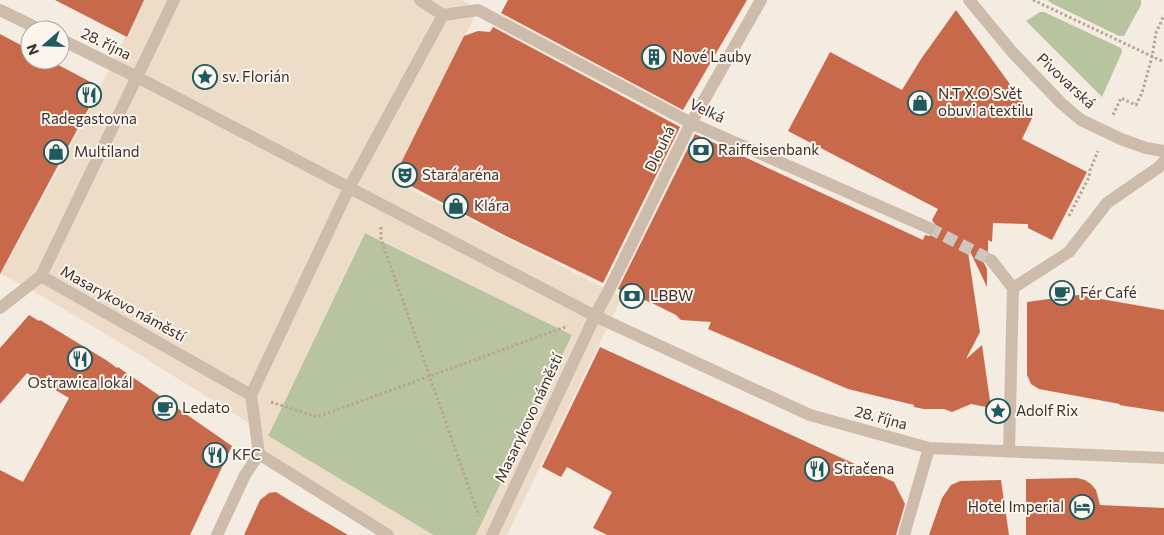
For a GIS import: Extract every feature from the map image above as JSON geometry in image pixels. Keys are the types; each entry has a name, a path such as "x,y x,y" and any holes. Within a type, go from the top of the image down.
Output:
{"street":[{"name":"Masarykovo náměstí","path":"174,0 41,276 251,396"},
{"path":"420,0 443,15"},
{"name":"Dlouhá","path":"595,316 691,123 761,0"},
{"name":"Pivovarská","path":"970,0 1013,53 1081,120 1105,132 1146,148 1164,151"},
{"path":"217,535 245,475 259,454 251,396 349,188 443,15 481,5"},
{"name":"Velká","path":"481,5 691,123 929,228"},
{"path":"0,10 20,20"},
{"name":"28. října","path":"70,44 137,77"},
{"path":"137,77 349,188"},
{"path":"1013,288 1069,252 1108,203 1159,167 1164,161"},
{"name":"28. října","path":"349,188 609,323 810,415 929,448 1164,458"},
{"path":"991,260 1013,288 1009,452"},
{"path":"0,308 41,276"},
{"name":"Masarykovo náměstí","path":"492,535 595,316"},
{"path":"904,535 929,448"},
{"path":"259,454 388,535"}],"path":[{"path":"1032,0 1164,62"},
{"path":"1067,221 1089,177 1105,132 1121,98 1136,105 1142,93 1152,57 1156,33 1164,15"},
{"path":"383,206 380,239 482,523"},
{"path":"251,396 316,418 595,316"}],"green space":[{"path":"1047,0 1141,0 1141,5 1124,36 1119,36"},
{"path":"1040,12 1044,12 1121,48 1122,52 1102,97 1026,21"},
{"path":"365,233 573,335 476,535 433,535 268,436"}],"shaded area":[{"path":"144,0 462,0 478,10 392,180 622,297 507,535 476,535 572,335 365,233 268,436 433,535 388,535 259,454 254,426 119,342 23,285 0,274 59,169"}],"building":[{"path":"55,0 144,0 127,37"},
{"name":"Nové Lauby","path":"508,0 747,0 683,110 501,13"},
{"path":"956,10 1033,116 1022,139 1087,172 1052,240 1028,228 1028,224 993,223 992,242 988,240 988,253 983,261 987,269 987,287 967,245 980,332 966,359 982,345 991,408 971,404 952,412 944,409 924,409 848,389 708,329 711,322 681,320 676,315 654,304 618,289 695,134 923,240 925,235 934,234 937,227 932,220 938,209 788,131 830,52 902,90 921,59"},
{"path":"493,27 680,127 603,283 504,235 394,177 464,36 478,31 490,32"},
{"path":"0,34 20,45 20,70 68,70 100,87 0,274"},
{"path":"1078,295 1164,310 1164,412 1039,389 1031,384 1027,375 1027,302"},
{"path":"29,315 118,367 232,446 190,535 0,535 0,470 23,482 69,398 27,373 0,404 0,348"},
{"path":"600,347 894,482 905,504 896,535 607,535 593,528 612,492 567,467 561,477 542,467"},
{"name":"Hotel Imperial","path":"1077,478 1091,484 1096,490 1100,505 1164,508 1164,535 1026,535 1026,479"},
{"path":"1001,480 1009,535 929,535 942,498 951,485 960,481"},
{"path":"276,492 348,535 244,535 260,500 269,493"}],"tunnel":[{"path":"929,228 991,260"}],"place":[{"name":"Nové Lauby","path":"654,57"},
{"name":"sv. Florián","path":"205,77"},
{"name":"Radegastovna","path":"89,95"},
{"name":"N.T X.O Svět obuvi a textilu","path":"920,103"},
{"name":"Raiffeisenbank","path":"701,150"},
{"name":"Multiland","path":"56,152"},
{"name":"Stará aréna","path":"405,175"},
{"name":"Klára","path":"456,206"},
{"name":"Fér Café","path":"1062,293"},
{"name":"LBBW","path":"632,296"},
{"name":"Ostrawica lokál","path":"80,359"},
{"name":"Ledato","path":"165,408"},
{"name":"Adolf Rix","path":"998,411"},
{"name":"KFC","path":"215,455"},
{"name":"Stračena","path":"817,469"},
{"name":"Hotel Imperial","path":"1082,507"}]}
